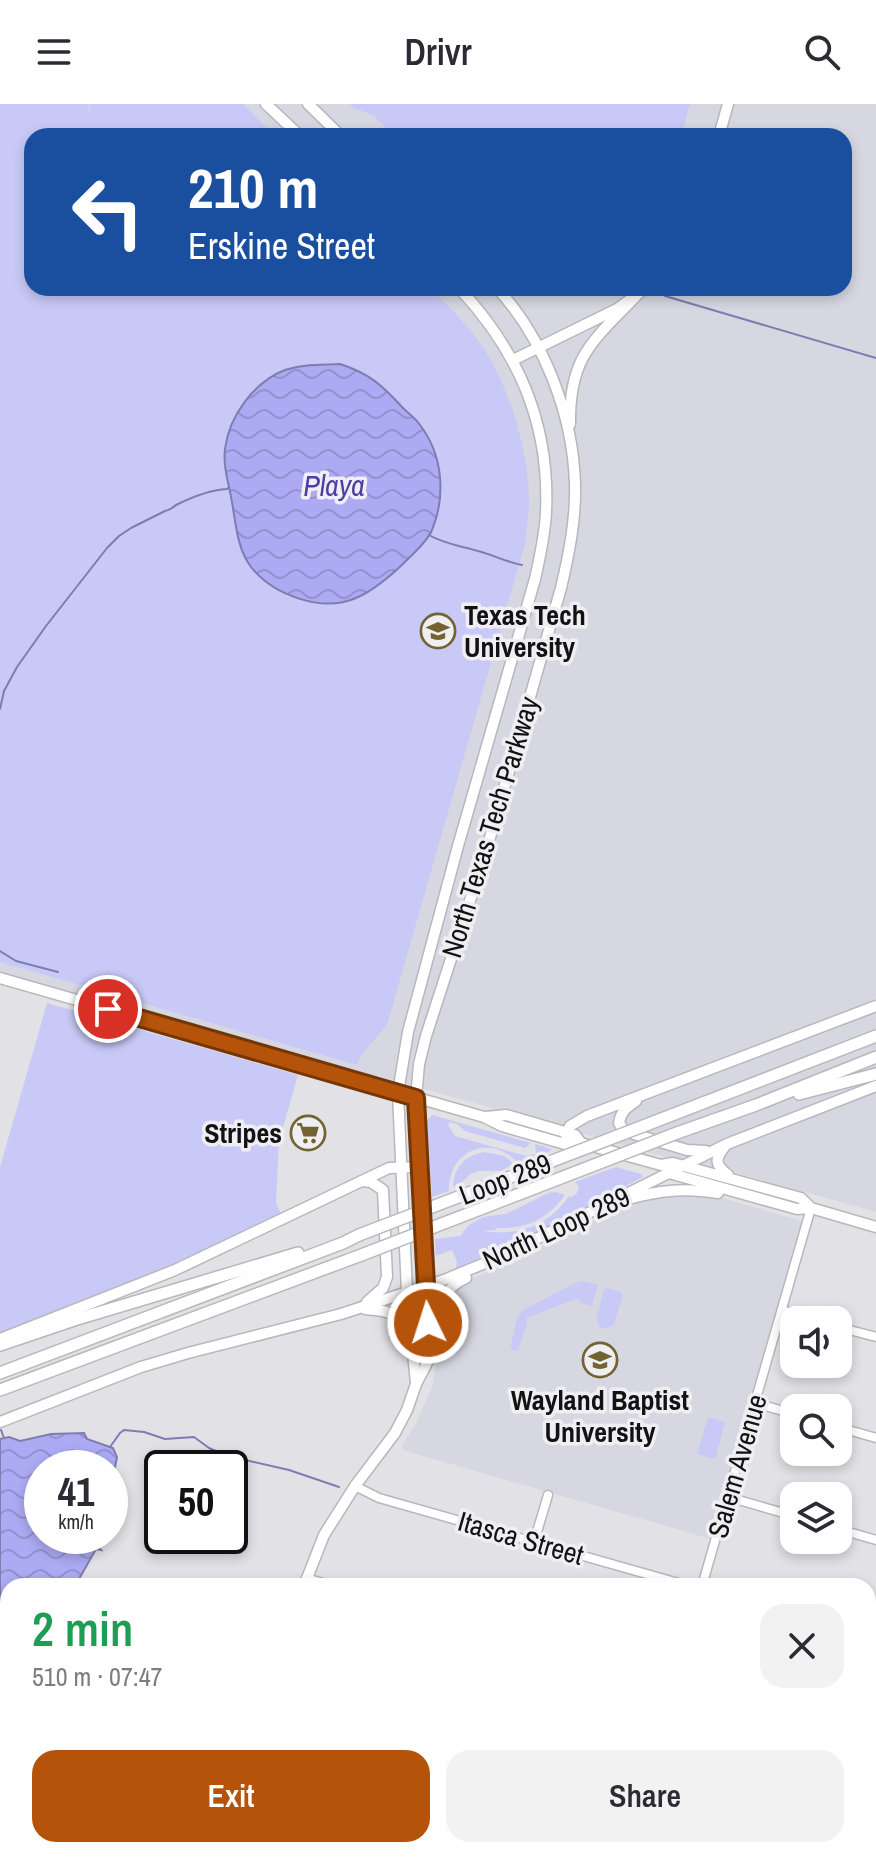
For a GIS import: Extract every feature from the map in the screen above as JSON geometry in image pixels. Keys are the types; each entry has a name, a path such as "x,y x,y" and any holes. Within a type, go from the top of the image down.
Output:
{"highway":[{"name":"Loop 289","path":"0,1373 876,1036"},
{"name":"Loop 289","path":"0,1390 876,1057"},
{"path":"756,1105 876,1074"},
{"path":"0,1342 294,1255 345,1236 359,1235"},
{"path":"0,1397 106,1356 129,1343"}],"main road":[{"path":"266,104 292,128"},
{"path":"308,104 333,128"},
{"path":"721,128 728,104"},
{"name":"North Texas Tech Parkway","path":"416,1384 407,1292 398,1093 408,1032 461,834 535,579 546,513 546,481 534,411 513,360 466,296"},
{"name":"North Texas Tech Parkway","path":"426,1365 426,1286 416,1098 419,1064 487,848 561,588 574,518 575,484 571,446 560,403 538,348 503,296"},
{"path":"513,360 617,309 636,296"},
{"path":"571,446 570,405 578,364 587,349 638,296"},
{"path":"0,978 484,1117 502,1126 661,1165 673,1163 733,1178 801,1198 811,1208"},
{"path":"567,1133 572,1124 587,1116 876,1006"},
{"name":"North Loop 289","path":"0,1422 141,1367 359,1308 426,1286 502,1256 727,1144 876,1086"},
{"path":"647,1093 624,1110 619,1123 624,1131 687,1150 713,1151"},
{"path":"484,1117 506,1115 575,1135 576,1144"},
{"path":"727,1144 718,1156 718,1163 733,1178"},
{"path":"661,1165 669,1173 797,1209 811,1208 876,1227"},
{"path":"0,1342 175,1270 389,1168 419,1167"},
{"path":"359,1308 383,1288 387,1277 383,1190 371,1182 360,1182"},
{"path":"607,1205 654,1192 690,1189 760,1199"},
{"path":"307,1578 324,1535 407,1410 416,1384 436,1346 442,1304 448,1291 456,1282 488,1268 502,1256"},
{"path":"359,1308 392,1313 398,1317 411,1340"}],"street":[{"name":"Salem Avenue","path":"783,1306 811,1208"},
{"name":"Salem Avenue","path":"704,1578 780,1317"},
{"path":"852,1331 876,1337"},
{"path":"755,1403 780,1410"},
{"path":"852,1431 876,1438"},
{"name":"Itasca Street","path":"355,1486 379,1498 661,1578"},
{"path":"534,1542 548,1495"},
{"path":"728,1497 780,1512"},
{"path":"852,1533 876,1540"}],"shaded area":[{"name":"Texas Tech University","path":"0,104 876,104 876,1212 730,1171 679,1161 378,1076 363,1077 0,975"},
{"path":"0,104 89,104 88,114 91,104 243,104 267,128 24,128 24,296 438,296 480,343 509,400 526,465 529,507 525,544 387,1025 361,1055 357,1065 0,962"},
{"path":"349,104 690,104 683,128 386,128 373,115"},
{"path":"47,1003 298,1075 279,1141 276,1203 281,1214 178,1265 0,1336 0,1167"},
{"path":"432,1115 531,1143 525,1148 465,1131 450,1122 448,1125 455,1136 526,1156 536,1154 535,1144 552,1149 536,1158 517,1162 506,1153 494,1149 472,1151 455,1166 449,1191 432,1197 427,1120"},
{"path":"485,1152 504,1156 514,1164 500,1171 478,1171 453,1187 462,1163"},
{"path":"616,1167 643,1177 530,1236 459,1267 456,1268 452,1250 436,1256 435,1239 460,1236 479,1219 506,1214 548,1193 565,1195 536,1221 517,1227 482,1231 507,1232 531,1227 577,1193 579,1187 575,1182"},
{"name":"Wayland Baptist University","path":"712,1195 802,1221 711,1539 406,1451 401,1447 431,1390 445,1303 450,1293 462,1283 629,1203 650,1196"},
{"path":"584,1281 598,1285 592,1306 581,1303 579,1298 526,1318 518,1351 510,1349 517,1318 523,1310"},
{"path":"608,1288 623,1295 614,1324 606,1329 600,1327 596,1319 604,1290"},
{"path":"708,1417 725,1422 715,1459 697,1454"}],"water":[{"name":"Playa","path":"340,364 375,381 428,437 438,462 439,503 432,530 425,541 391,575 356,598 343,602 314,602 299,599 272,586 260,577 246,559 237,534 225,455 232,424 245,402 263,383 292,368"},
{"path":"84,1433 87,1439 114,1450 24,1450 24,1554 93,1554 80,1578 0,1578 0,1439 9,1437 20,1441 51,1434"}],"waterway":[{"path":"665,296 876,358"},
{"path":"0,709 4,691 17,667 119,536 188,499 229,487"},
{"path":"429,535 522,565"},
{"path":"0,951 16,961 58,972"},
{"path":"1,1430 4,1438"},
{"path":"110,1447 124,1430 165,1439 194,1437 227,1456 289,1470 339,1487"}],"place":[{"name":"Texas Tech University","path":"438,631"},
{"name":"Stripes","path":"308,1133"},
{"name":"Wayland Baptist University","path":"600,1360"}],"route":[{"path":"108,1009 416,1098 428,1323"}]}
